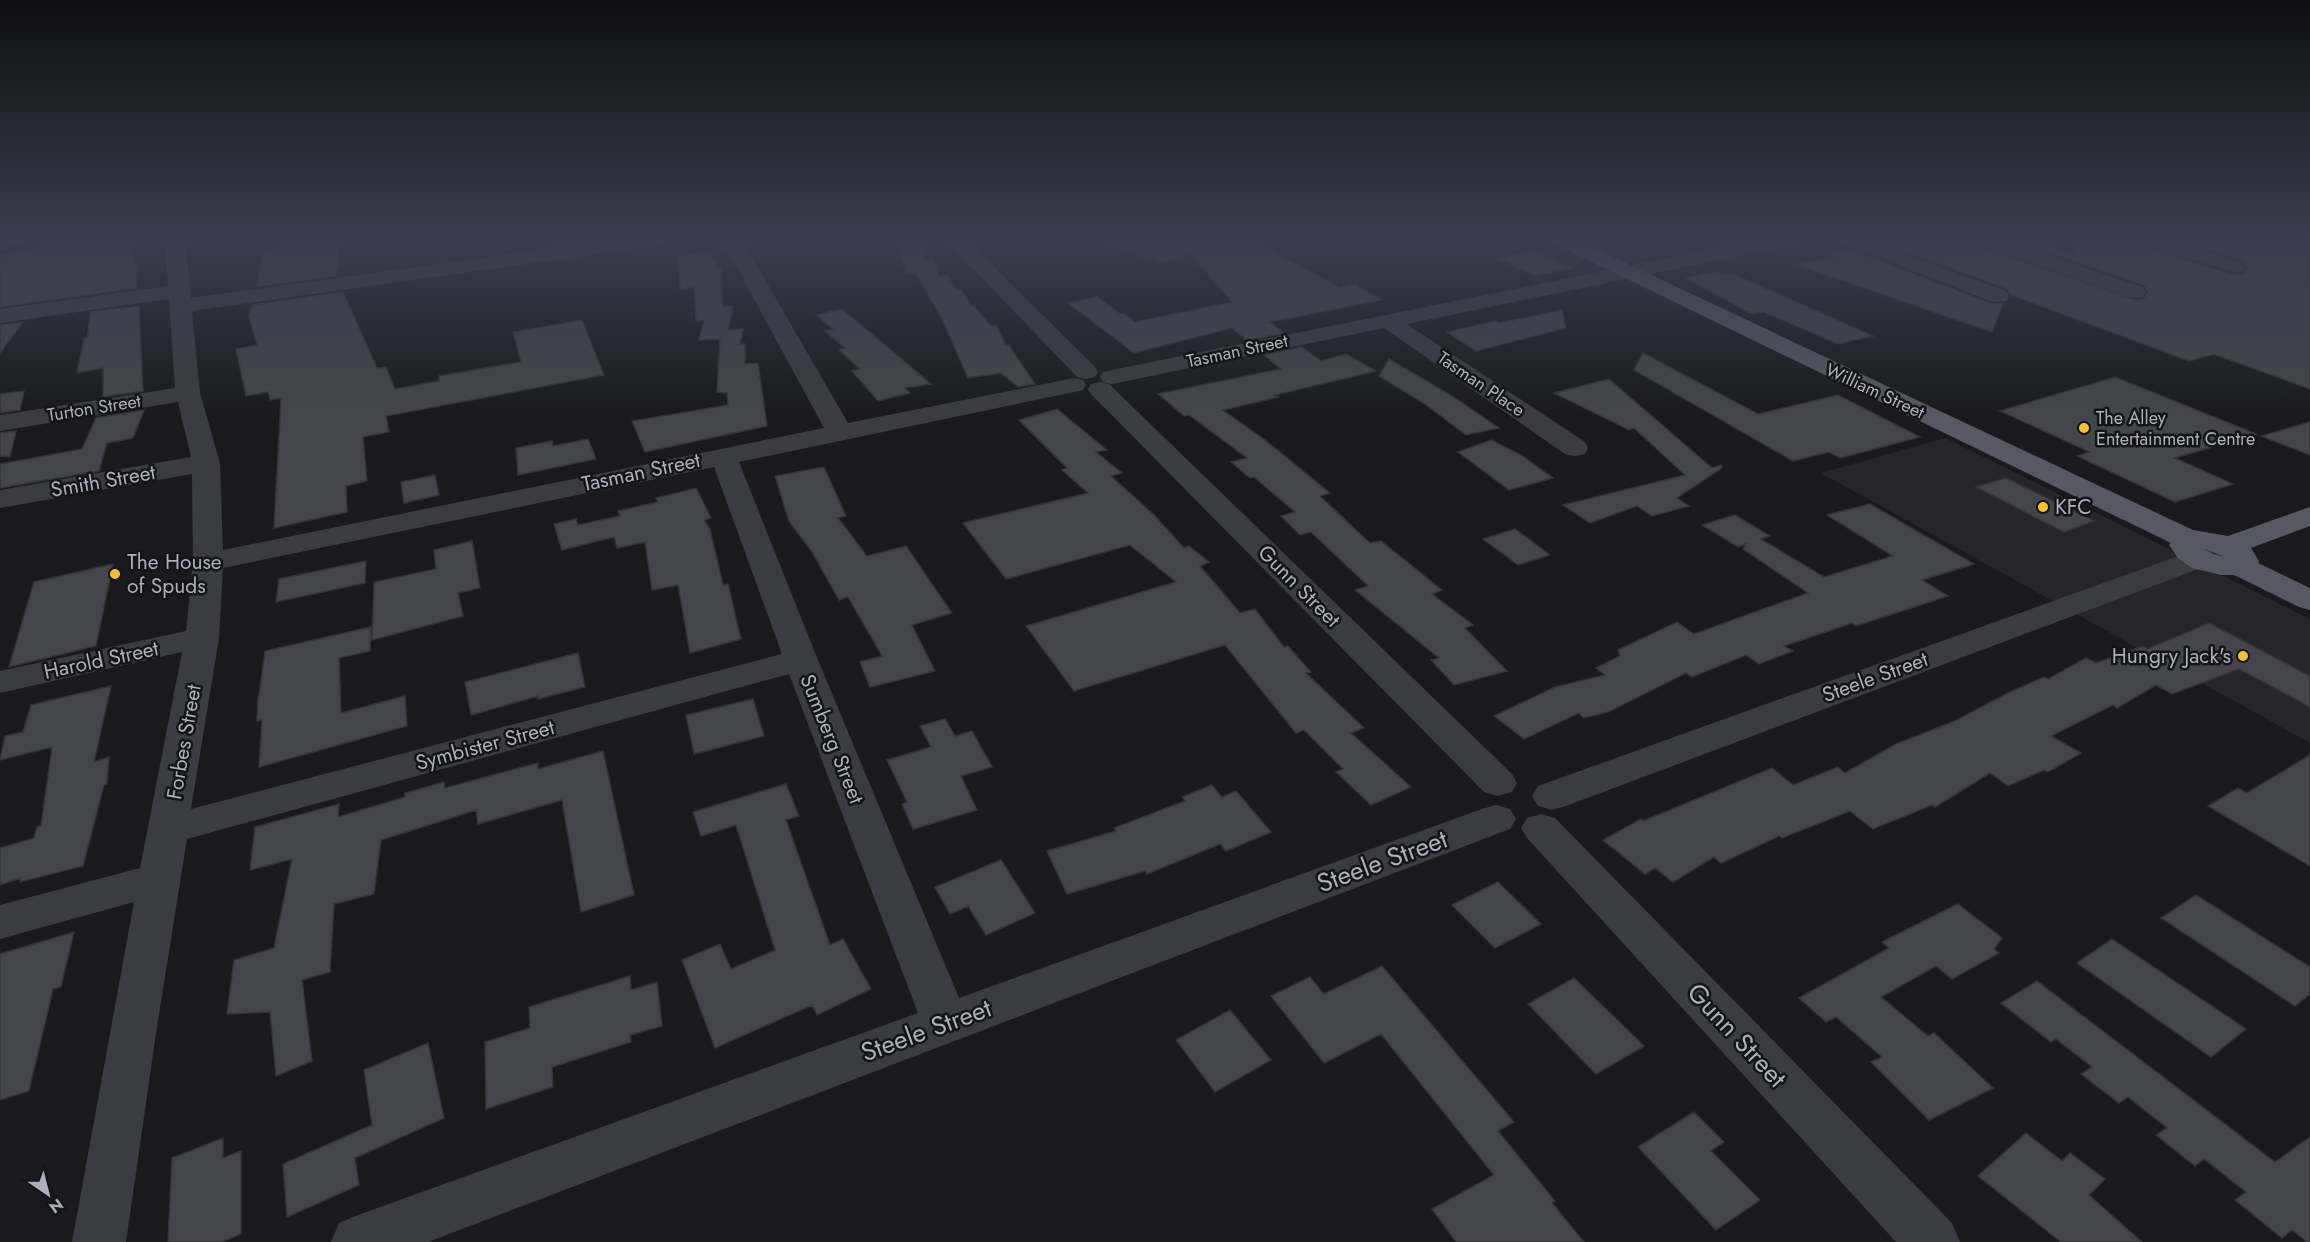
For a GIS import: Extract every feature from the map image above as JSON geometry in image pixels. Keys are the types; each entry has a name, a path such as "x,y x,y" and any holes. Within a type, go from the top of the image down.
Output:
{"main road":[{"name":"William Street","path":"1685,298 2310,600"},
{"name":"Steele Street","path":"2213,552 2310,516"}],"street":[{"path":"0,316 181,298"},
{"name":"Forbes Street","path":"99,1242 132,1033 202,638 208,562 206,463 188,393 181,298"},
{"path":"764,298 839,431"},
{"name":"Gunn Street","path":"1012,298 1497,801"},
{"name":"Tasman Street","path":"208,562 1493,298"},
{"name":"Tasman Place","path":"1387,320 1575,448"},
{"name":"Turton Street","path":"0,423 188,393"},
{"name":"Sumberg Street","path":"723,455 801,660 945,1022"},
{"name":"Smith Street","path":"0,499 206,463"},
{"name":"Steele Street","path":"1546,812 2213,552"},
{"name":"Harold Street","path":"0,682 202,638"},
{"name":"Symbister Street","path":"168,830 801,660"},
{"path":"1497,801 1511,827 1524,830 1546,812"},
{"name":"Steele Street","path":"358,1242 945,1022 1497,801"},
{"name":"Gunn Street","path":"1546,812 1933,1242"},
{"path":"0,922 160,879"}],"shaded area":[{"path":"1945,438 2310,619 2310,743 1821,473"}],"building":[{"path":"0,298 65,298 0,307"},
{"path":"301,298 346,298 377,368 386,367 395,389 439,381 439,376 521,362 513,332 582,320 604,375 386,416 389,432 363,437 367,481 346,486 347,512 274,528 281,398 270,400 268,392 246,396 236,349 257,345 249,317 252,305"},
{"path":"695,298 723,298 723,307 733,306 728,330 743,329 740,344 745,344 745,364 758,363 767,426 645,452 632,421 728,405 727,393 717,392 720,339 699,340 704,321 696,321"},
{"path":"930,298 966,298 990,325 996,325 1006,345 1009,345 1035,384 1018,387 1001,373 968,378 942,319"},
{"path":"1098,298 1135,322 1232,302 1229,298 1379,298 1382,300 1270,322 1284,333 1247,341 1232,328 1134,353 1068,303"},
{"path":"1722,298 1787,298 1873,336 1838,344 1764,312 1752,314"},
{"path":"1893,298 1976,298 1989,303 2003,304 1992,332"},
{"path":"2019,298 2129,298 2135,300 2144,298 2310,298 2310,389 2214,354 2189,361"},
{"path":"139,306 143,391 103,397 103,368 77,373 84,338 87,338 91,312"},
{"path":"842,309 931,384 905,388 910,393 878,401 852,371 860,369 839,350 845,348 825,331 833,329 816,315"},
{"path":"1562,310 1566,328 1476,351 1447,332 1495,321 1500,323"},
{"path":"23,322 0,353 0,325"},
{"path":"1302,347 1321,361 1346,354 1376,371 1223,410 1265,440 1330,493 1320,496 1370,543 1381,541 1442,590 1432,594 1473,625 1465,628 1507,671 1454,685 1431,660 1439,658 1355,590 1368,586 1311,532 1300,535 1281,516 1295,512 1254,477 1250,478 1231,462 1247,458 1189,415 1184,416 1158,394 1281,369 1264,355"},
{"path":"1643,353 1758,414 1838,395 1920,437 1840,458 1829,452 1793,461 1634,370"},
{"path":"1389,359 1452,396 1499,428 1466,435 1425,404 1379,376"},
{"path":"2115,377 2256,434 2175,458 2233,484 2175,502 2077,456 2090,452 2000,411"},
{"path":"1609,379 1712,468 1721,465 1722,468 1677,498 1689,506 1652,516 1637,506 1590,523 1563,505 1685,475 1634,428 1629,430 1554,393"},
{"path":"24,391 20,410 0,413 0,394"},
{"path":"1057,409 1107,450 1096,452 1122,473 1111,476 1155,516 1184,548 1189,546 1209,562 1200,566 1240,613 1255,609 1284,647 1288,646 1311,672 1306,673 1364,728 1351,733 1411,787 1371,805 1336,772 1343,769 1304,730 1296,733 1225,645 1074,691 1026,626 1176,582 1130,545 1006,579 963,523 1088,493 1062,470 1067,468 1019,420"},
{"path":"144,410 133,438 107,443 99,471 0,488 0,464 82,449 96,418"},
{"path":"2310,422 2310,455 2261,436"},
{"path":"16,431 10,457 0,456 0,433"},
{"path":"588,439 596,459 518,475 516,448 552,441 553,446"},
{"path":"1491,440 1521,455 1553,478 1509,490 1458,452"},
{"path":"824,467 846,516 838,518 867,556 906,546 952,613 912,625 935,671 870,687 860,662 882,656 848,597 839,600 812,552 789,521 775,476"},
{"path":"435,475 439,495 404,503 401,482"},
{"path":"2006,478 2094,521 2064,532 1976,487"},
{"path":"696,488 711,518 704,520 710,529 723,585 728,584 741,639 690,653 678,585 652,590 645,542 617,548 614,537 562,550 554,524 576,519 578,525 620,516 618,511 658,502 656,498"},
{"path":"1870,504 1974,564 1922,580 1948,596 1856,626 1852,623 1784,646 1793,651 1759,664 1746,655 1692,677 1686,673 1608,712 1584,718 1579,713 1524,739 1494,716 1555,687 1605,675 1596,668 1620,656 1618,650 1677,622 1694,634 1808,593 1743,549 1746,544 1738,547 1702,525 1735,515 1770,536 1761,539 1824,577 1893,556 1827,515"},
{"path":"1515,529 1550,555 1518,565 1483,539"},
{"path":"472,541 480,588 458,593 463,616 372,640 374,582 436,569 434,550"},
{"path":"366,561 365,583 276,602 279,579"},
{"path":"113,564 96,646 9,667 34,582"},
{"path":"2209,623 2310,676 2310,707 2239,669 2172,694 2156,685 2117,708 2113,705 2051,736 2081,753 2048,772 2044,770 2008,786 1990,773 1935,807 1932,805 1873,829 1850,811 1782,838 1779,836 1721,863 1714,857 1673,882 1655,868 1645,874 1603,840 1641,819 1643,821 1772,768 1793,785 1838,767 1845,773 1896,744 1955,721 2044,677 2048,679 2086,658 2096,663 2143,646 2147,649"},
{"path":"371,627 370,651 339,658 341,713 405,696 407,726 259,767 262,720 257,721 258,696 265,651"},
{"path":"578,653 585,687 538,699 538,696 471,715 465,682"},
{"path":"111,686 94,762 109,757 107,784 104,785 83,866 20,882 21,878 0,885 0,848 34,838 37,827 41,826 52,747 0,760 5,736 23,732 31,705"},
{"path":"753,699 764,736 694,754 686,715"},
{"path":"945,719 955,736 972,731 992,767 961,776 977,810 913,829 902,804 907,802 887,760 931,747 920,726"},
{"path":"603,751 634,895 581,912 562,800 478,824 476,810 381,840 374,894 334,904 330,972 302,980 312,1061 276,1076 270,1012 227,1014 234,960 274,948 292,859 250,870 255,827 339,804 338,817 405,797 405,793 444,782 445,788 538,763 538,769"},
{"path":"2310,755 2310,866 2208,806 2238,788 2247,793"},
{"path":"786,784 799,816 786,820 830,945 843,939 871,989 817,1015 812,1005 715,1048 682,960 720,944 731,969 775,950 736,825 701,836 693,812"},
{"path":"1212,785 1222,797 1236,791 1271,832 1226,851 1220,844 1147,874 1145,871 1067,894 1047,851 1116,831 1114,828 1185,801 1182,797"},
{"path":"1001,860 1035,913 986,935 968,906 950,914 935,887"},
{"path":"1498,882 1541,924 1495,948 1452,905"},
{"path":"2196,895 2310,967 2310,994 2295,1006 2161,918"},
{"path":"1958,904 2002,938 1994,949 1999,953 1952,979 1936,966 1881,997 1928,1036 1934,1033 1993,1088 1929,1120 1871,1062 1882,1057 1836,1017 1826,1022 1799,998 1889,948 1882,942"},
{"path":"74,932 61,987 53,989 29,1091 0,1100 0,954"},
{"path":"2112,939 2246,1029 2211,1057 2077,963"},
{"path":"1382,966 1514,1122 1498,1131 1555,1201 1552,1203 1584,1242 1456,1242 1432,1209 1494,1175 1381,1034 1324,1063 1271,996 1310,977 1324,994"},
{"path":"630,976 631,990 657,982 662,1026 630,1035 631,1042 552,1067 553,1087 486,1109 485,1042 530,1028 529,1007"},
{"path":"1574,978 1644,1046 1596,1074 1528,1004"},
{"path":"2037,981 2275,1162 2310,1137 2310,1242 2292,1230 2282,1238 2235,1200 2246,1192 2204,1159 2195,1166 2156,1135 2167,1128 2128,1097 2119,1103 2081,1074 2092,1067 2056,1039 2051,1042 2001,1003"},
{"path":"1230,1010 1271,1060 1215,1092 1176,1040"},
{"path":"428,1043 444,1118 355,1158 359,1185 287,1217 283,1164 372,1125 364,1070"},
{"path":"1694,1112 1724,1142 1711,1151 1760,1200 1716,1230 1638,1147"},
{"path":"2026,1133 2062,1161 2070,1153 2105,1179 2089,1195 2142,1242 2061,1242 1978,1176"},
{"path":"223,1138 223,1158 241,1151 241,1234 221,1242 168,1242 172,1158"}],"place":[{"name":"The Alley Entertainment Centre","path":"2084,428"},
{"name":"KFC","path":"2043,507"},
{"name":"The House of Spuds","path":"115,574"},
{"name":"Hungry Jack's","path":"2243,656"}]}
